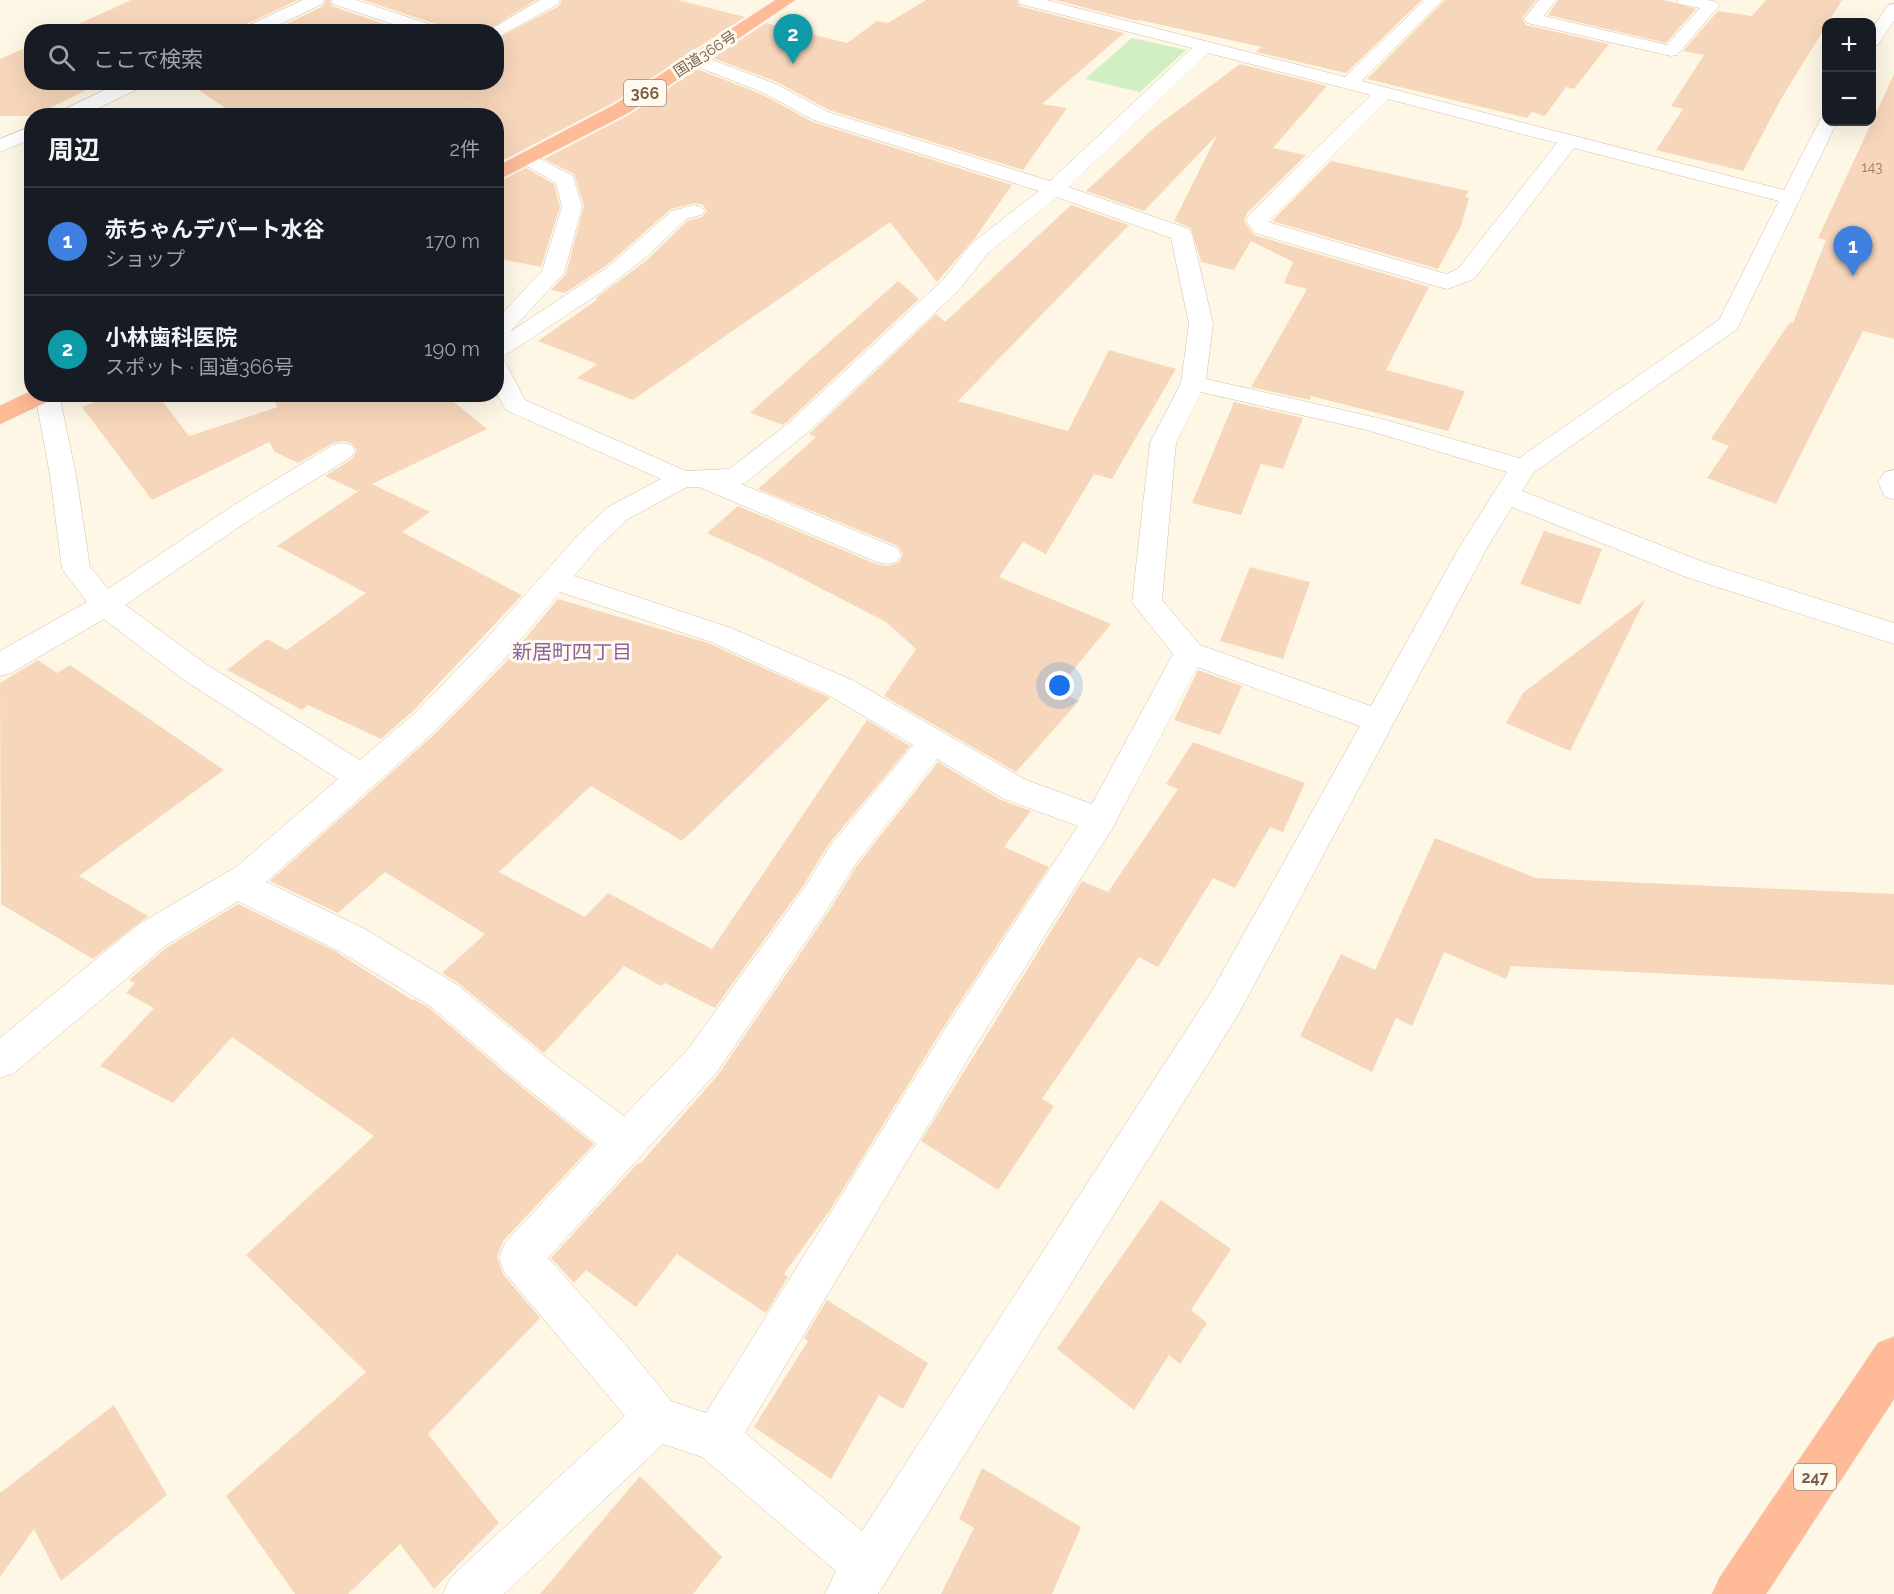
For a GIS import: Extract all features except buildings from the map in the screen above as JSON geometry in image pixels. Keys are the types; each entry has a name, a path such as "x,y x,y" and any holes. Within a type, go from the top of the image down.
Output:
{"highway":[{"name":"国道366号","path":"504,170 621,109 787,0"},
{"path":"0,416 29,402"},
{"name":"247","path":"1737,1594 1894,1359"}],"street":[{"path":"266,24 316,0"},
{"path":"339,0 411,24"},
{"path":"504,26 552,0"},
{"path":"1026,0 1791,198"},
{"path":"1348,84 1435,0"},
{"path":"1548,0 1533,19 1671,51 1711,6 1685,0"},
{"path":"1876,35 1894,9"},
{"path":"0,1061 152,935 248,877 426,722 490,654 589,540 618,513 691,478 736,477 798,428 951,285 980,248 1054,189 1205,46"},
{"path":"696,60 769,88 821,116 1054,189 1181,234 1201,324 1193,383 1163,443 1148,602 1189,653 1378,720"},
{"path":"83,108 120,90"},
{"path":"1383,94 1257,220 1263,228 1447,282 1466,274 1568,142"},
{"path":"933,741 842,856 817,897 703,1060 520,1258 609,1360 656,1419 716,1439 858,1580 1226,1000 1473,548 1515,482 1579,427 1729,324 1826,126"},
{"path":"0,146 24,136"},
{"path":"504,325 553,273 572,207 566,180 529,159"},
{"path":"504,346 552,319 604,279 679,214 694,211"},
{"path":"504,383 515,405 691,478 887,555"},
{"path":"1193,383 1373,424 1515,482 1696,570 1894,634"},
{"path":"48,402 63,475 76,569 105,605 195,672 362,778"},
{"path":"0,665 105,605 241,513 342,451"},
{"path":"1894,478 1892,482 1894,490"},
{"path":"555,580 721,634 841,688 1014,789 1100,820"},
{"path":"716,1439 965,1030 1100,820 1189,653"},
{"path":"236,884 352,940 443,995 538,1075 626,1142"},
{"path":"468,1594 656,1419"}],"green space":[{"path":"1132,38 1186,50 1140,92 1085,79"}],"place":[{"name":"小林歯科医院","path":"793,64"},
{"name":"赤ちゃんデパート水谷","path":"1853,276"}],"district":[{"name":"新居町四丁目","path":"572,652"}]}
